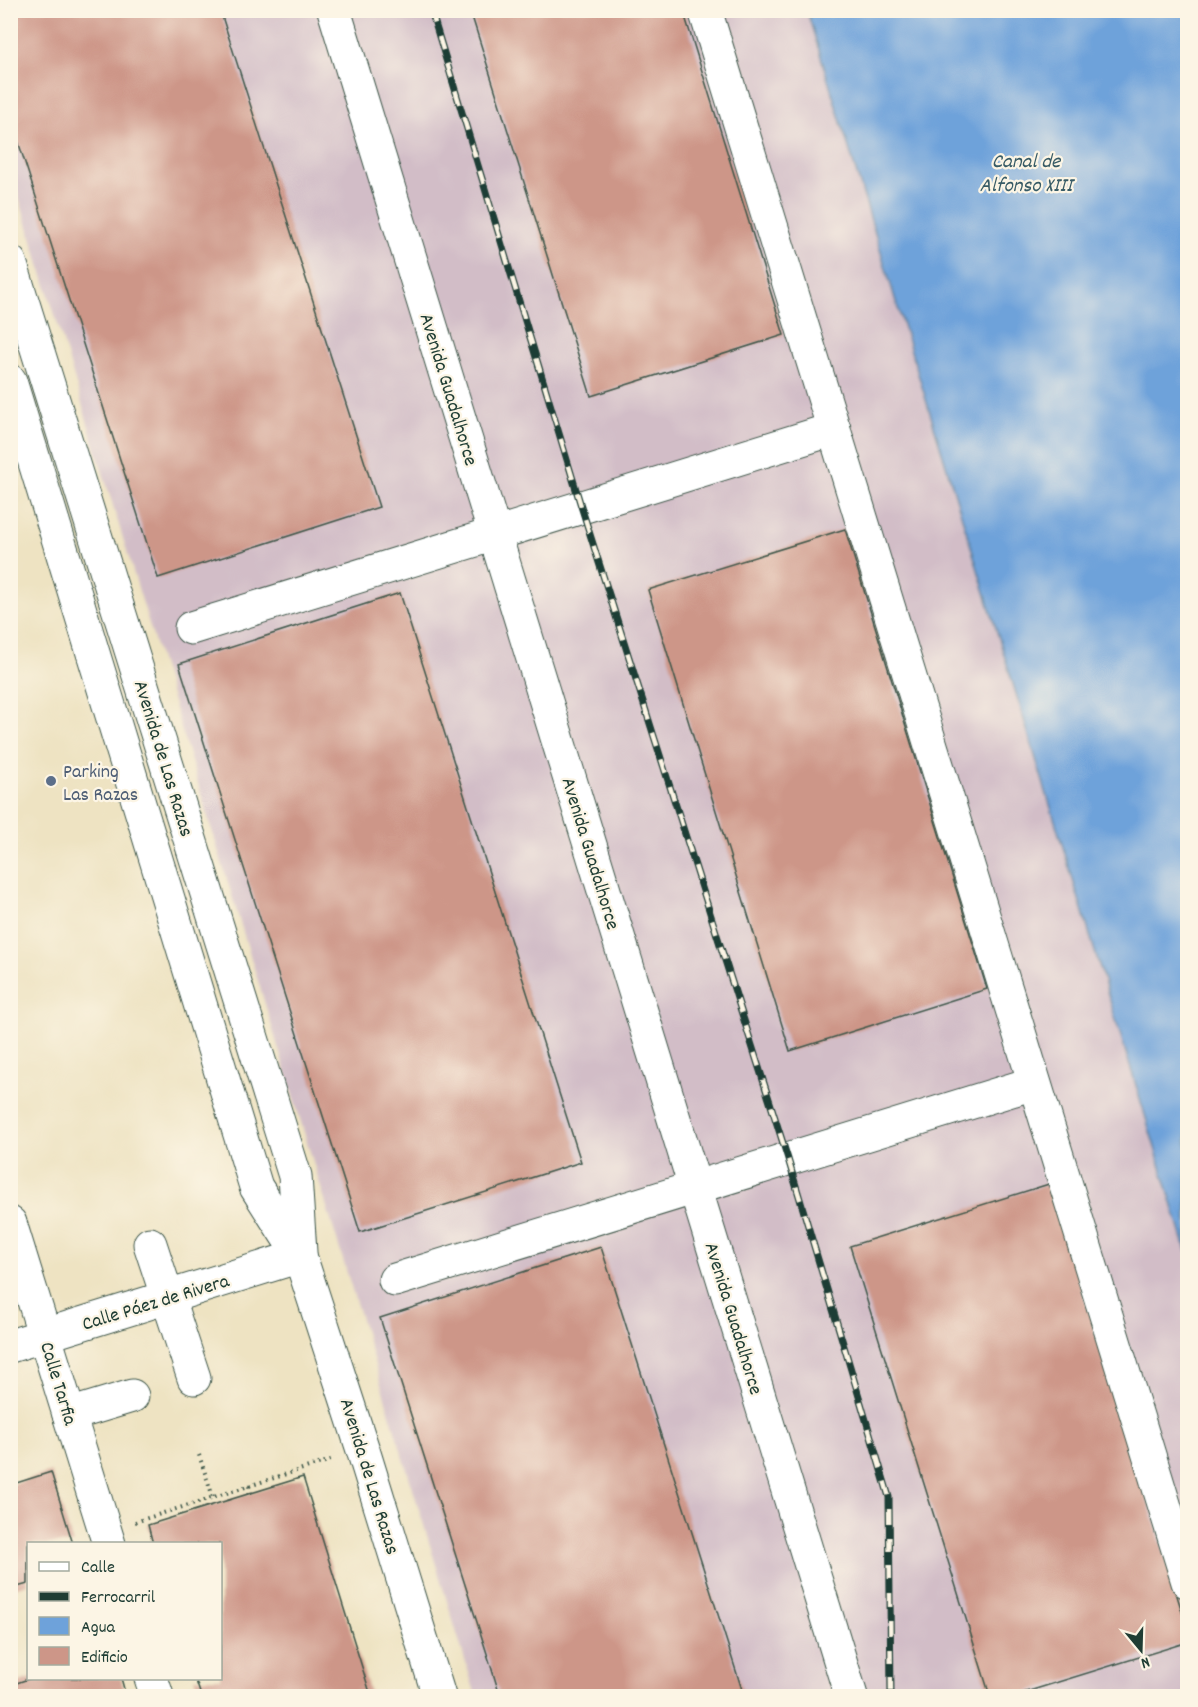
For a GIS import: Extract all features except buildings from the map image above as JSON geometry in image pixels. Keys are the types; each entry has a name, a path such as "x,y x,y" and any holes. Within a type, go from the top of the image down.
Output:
{"main road":[{"name":"Avenida Guadalhorce","path":"334,10 851,1696"},
{"path":"705,10 1188,1582"},
{"name":"Avenida de Las Razas","path":"10,262 295,1176 300,1256"},
{"name":"Avenida de Las Razas","path":"10,381 256,1186 300,1256 439,1696"},
{"path":"191,627 834,429"},
{"path":"395,1280 1034,1083"},
{"name":"Calle Tarfia","path":"10,1223 107,1537"},
{"path":"150,1244 194,1378"},
{"name":"Calle Páez de Rivera","path":"10,1346 300,1256"},
{"path":"69,1415 132,1396"},
{"path":"152,1680 157,1696"}],"path":[{"path":"107,1537 213,1497 363,1450"},
{"path":"199,1455 213,1497"},
{"path":"249,1486 251,1493"}],"shaded area":[{"path":"10,11 808,11 1187,1250 1187,1696 476,1696 11,171"}],"water":[{"name":"Canal de Alfonso XIII","path":"807,11 1187,11 1187,1252"}],"railway":[{"path":"431,10 581,506 788,1159 889,1497 891,1696"}],"place":[{"name":"Parking Las Razas","path":"51,781"}]}
